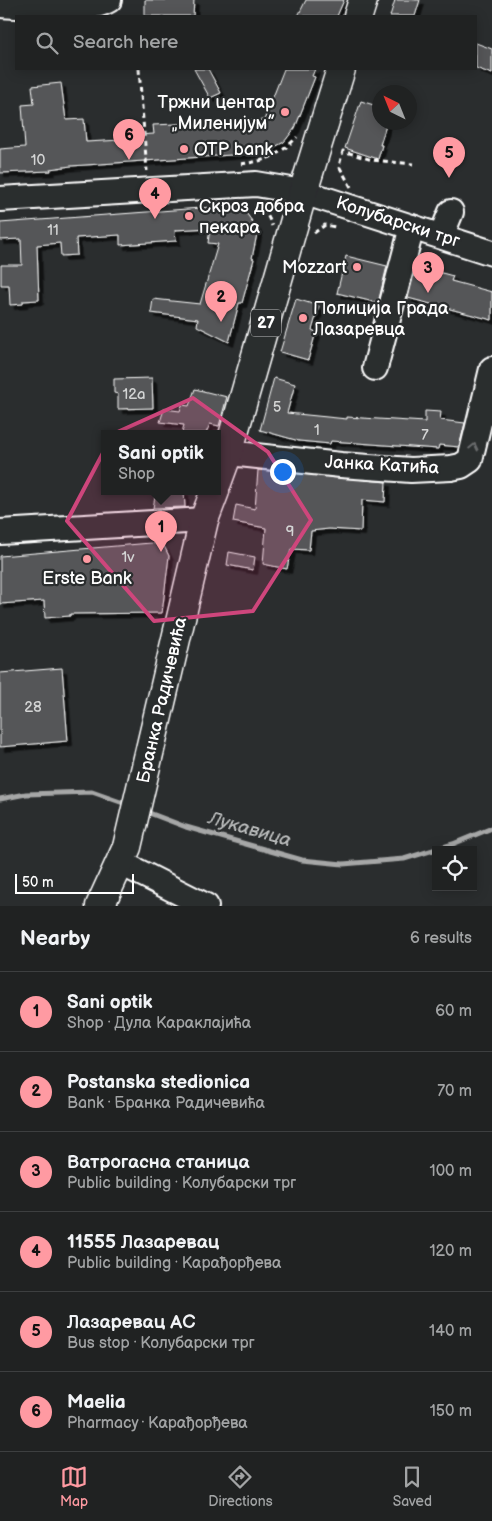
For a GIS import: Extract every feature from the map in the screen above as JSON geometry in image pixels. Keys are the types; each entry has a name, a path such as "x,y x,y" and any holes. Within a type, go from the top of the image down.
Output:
{"main road":[{"path":"358,15 363,0"},
{"name":"27","path":"221,472 341,70"},
{"name":"Бранка Радичевића","path":"100,906 121,863 129,836 204,520 213,495"}],"street":[{"path":"0,6 75,8 103,4 109,0"},
{"name":"Колубарски трг","path":"0,199 256,184 303,192 492,253"},
{"path":"441,236 451,212"},
{"path":"375,368 412,227"},
{"name":"Јанка Катића","path":"228,453 411,470 461,466 470,460 492,369"},
{"path":"0,532 204,520"},
{"path":"121,863 206,906"}],"path":[{"path":"139,70 142,190"},
{"path":"259,162 282,151 301,133"},
{"path":"343,151 372,160 413,164"},
{"path":"254,204 264,209 273,231"},
{"path":"312,235 325,225 335,226"}],"highlighted area":[{"path":"193,398 268,452 311,520 253,611 154,621 67,521 113,434"}],"building":[{"path":"145,0 194,0 193,15 145,15"},
{"path":"306,0 344,0 337,15 298,15"},
{"path":"395,0 420,0 415,15 390,15"},
{"path":"477,43 492,49 492,74 477,68"},
{"path":"195,70 209,70 221,93 210,98"},
{"path":"284,70 315,70 312,76 315,77 295,128 284,142 269,150 246,154 71,166 50,169 51,171 0,173 0,149 25,147 22,105 34,104 32,86 61,83 66,120 84,119 86,142 122,140 122,136 154,134 153,125 264,120"},
{"path":"361,101 372,104 372,130 385,130 378,159 345,148"},
{"path":"240,205 258,229 252,258 254,259 242,303 239,303 229,342 197,326 198,319 151,313 153,299 200,304 218,244 208,243 210,228 175,230 176,241 120,245 120,235 76,238 77,255 61,256 60,243 37,245 39,300 23,301 23,304 10,305 9,285 1,285 1,265 22,265 21,239 0,240 0,223"},
{"path":"346,256 387,266 378,303 337,293"},
{"path":"416,266 453,276 451,281 492,292 492,320 408,298"},
{"name":"Полиција Града Лазаревца","path":"296,299 319,306 312,330 316,332 308,360 280,352"},
{"path":"152,378 153,408 118,409 118,394 114,393 114,379"},
{"path":"274,378 295,384 287,413 347,419 347,417 425,422 425,411 441,412 440,420 465,423 459,447 439,445 438,449 331,441 330,444 299,441 260,430"},
{"path":"195,389 227,397 219,426 210,424 207,430 183,430 184,425 160,422 164,409 180,411 182,405 189,406"},
{"path":"258,470 386,482 385,502 362,500 361,531 329,529 311,531 309,550 291,549 287,569 263,564 266,528 233,522 236,505 255,509"},
{"path":"155,495 184,495 185,507 153,508"},
{"path":"151,543 164,546 169,556 162,613 70,614 70,616 45,618 44,601 0,604 0,556"},
{"path":"229,552 255,557 253,570 227,565"},
{"path":"62,668 68,741 0,747 0,673"}],"waterway":[{"name":"Лукавица","path":"0,799 26,794 92,792 129,805"},
{"name":"Лукавица","path":"144,811 186,827 302,860 343,864 404,859 453,844 492,828"}],"place":[{"name":"Тржни центар „Миленијум”","path":"285,112"},
{"name":"OTP bank","path":"184,149"},
{"name":"Maelia","path":"129,160"},
{"name":"Лазаревац АС","path":"449,178"},
{"name":"Скроз добра пекара","path":"189,216"},
{"name":"11555 Лазаревац","path":"155,219"},
{"name":"Mozzart","path":"357,267"},
{"name":"Ватрогасна станица","path":"428,293"},
{"name":"Полиција Града Лазаревца","path":"303,318"},
{"name":"Postanska stedionica","path":"221,322"},
{"name":"Sani optik","path":"161,552"},
{"name":"Erste Bank","path":"87,559"}]}
